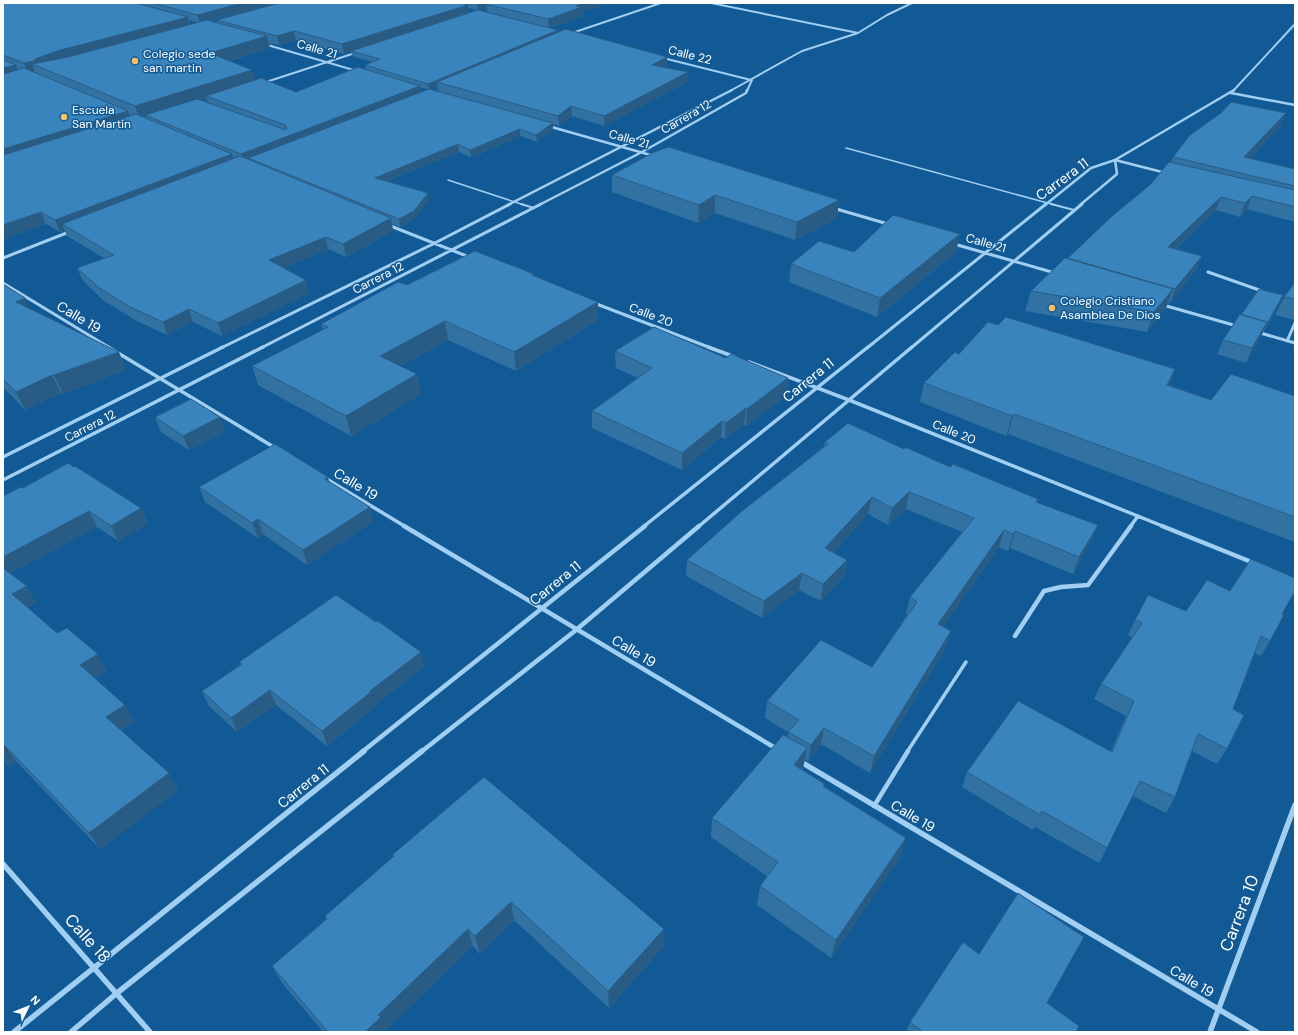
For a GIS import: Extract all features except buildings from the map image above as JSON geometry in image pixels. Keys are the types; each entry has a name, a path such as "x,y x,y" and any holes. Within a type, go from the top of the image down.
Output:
{"street":[{"path":"577,36 569,34 661,3"},
{"path":"711,3 858,33"},
{"name":"Carrera 12","path":"3,457 159,378 433,244 514,201 752,80 802,51 858,33 887,15 912,3"},
{"name":"Carrera 11","path":"14,1032 1091,168 1115,160 1231,93 1295,24"},
{"name":"Calle 21","path":"262,43 358,71"},
{"path":"257,85 359,52"},
{"name":"Calle 22","path":"660,57 752,80"},
{"name":"Carrera 12","path":"3,480 642,152 746,93 752,80"},
{"path":"1231,93 1295,105"},
{"name":"Calle 21","path":"544,125 658,157"},
{"path":"71,1032 118,993 576,630 1117,174 1115,160 1168,173"},
{"path":"833,208 893,226"},
{"path":"382,222 433,244 474,258"},
{"path":"3,258 76,230"},
{"name":"Calle 21","path":"947,242 1060,274"},
{"path":"1208,272 1269,293"},
{"name":"Calle 19","path":"3,283 282,452"},
{"name":"Calle 20","path":"586,300 817,387 1259,565"},
{"path":"1158,303 1241,328"},
{"path":"1287,341 1295,323"},
{"path":"1257,332 1295,343"},
{"name":"Calle 19","path":"323,477 576,630 779,750"},
{"path":"1015,636 1044,591 1061,587 1088,585 1138,516"},
{"name":"Calle 19","path":"793,758 1257,1032"},
{"name":"Carrera 10","path":"1210,1032 1295,805"},
{"name":"Calle 18","path":"3,864 118,993 150,1032"}],"lane":[{"path":"846,148 1074,210"},
{"path":"448,180 534,208"},
{"path":"874,806 891,777 966,662"}],"place":[{"name":"Colegio sede san martin","path":"135,61"},
{"name":"Escuela San Martín","path":"64,117"},
{"name":"Colegio Cristiano Asamblea De Dios","path":"1052,308"}]}
